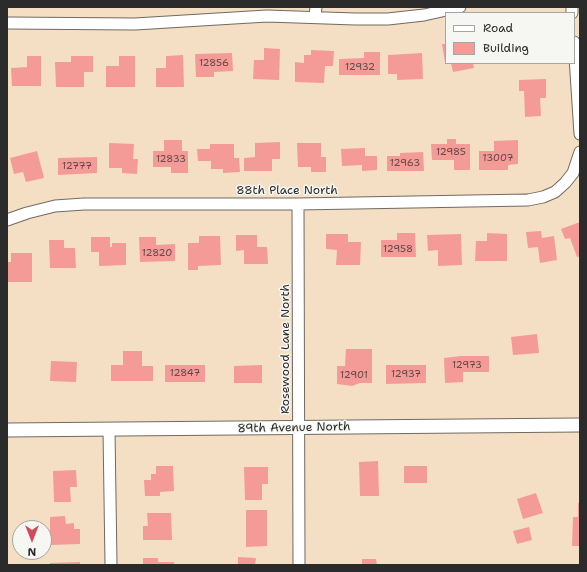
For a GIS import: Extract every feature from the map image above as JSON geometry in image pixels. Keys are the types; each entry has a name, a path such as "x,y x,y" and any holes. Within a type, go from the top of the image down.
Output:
{"street":[{"path":"7,23 135,24 316,12 388,19 424,15 460,7"},
{"path":"575,57 580,134"},
{"name":"88th Place North","path":"7,220 55,206 84,204 298,204 528,200 543,197 556,192 565,184 578,162 580,152"},
{"name":"Rosewood Lane North","path":"298,204 300,565"},
{"name":"89th Avenue North","path":"7,430 580,425"},
{"path":"109,430 111,565"}],"building":[{"path":"442,44 445,44 445,62"},
{"path":"264,48 280,49 279,80 253,79 254,60 264,60"},
{"path":"311,50 334,51 333,66 325,66 324,83 295,82 295,62 304,63 304,55 311,55"},
{"path":"364,52 380,52 380,75 339,75 339,59 364,58"},
{"path":"232,53 233,71 214,72 214,77 196,77 195,54"},
{"path":"422,53 423,79 397,80 397,74 388,74 388,55"},
{"path":"183,55 184,87 156,87 156,68 166,68 166,56"},
{"path":"27,56 41,56 41,86 12,86 11,68 27,67"},
{"path":"71,56 93,56 93,72 84,72 84,87 56,87 55,62 71,62"},
{"path":"119,56 135,56 135,87 106,87 106,66 119,66"},
{"path":"451,64 473,64 474,68 453,72"},
{"path":"546,79 546,98 540,98 541,116 525,117 524,91 519,91 519,80"},
{"path":"447,139 456,139 456,144 470,144 470,170 454,170 454,160 432,160 431,144 447,144"},
{"path":"164,140 182,140 182,151 188,151 188,173 171,173 171,167 153,167 153,151 164,151"},
{"path":"518,140 518,164 508,165 508,170 479,170 479,151 494,151 494,141"},
{"path":"280,142 280,159 272,159 272,171 244,171 244,158 255,157 255,143"},
{"path":"109,143 134,144 133,159 138,159 137,174 122,173 122,168 109,168"},
{"path":"297,143 321,143 321,157 326,157 326,172 311,172 311,167 298,167"},
{"path":"210,144 234,144 234,158 239,158 240,172 223,173 223,169 211,169 211,161 198,161 197,149 210,149"},
{"path":"365,148 365,156 377,156 377,170 362,171 362,165 342,166 341,149"},
{"path":"37,151 44,178 26,182 23,172 14,174 10,158"},
{"path":"423,152 424,171 387,171 387,156 400,156 400,153"},
{"path":"97,157 97,173 58,175 58,158"},
{"path":"580,222 580,256 577,257 570,238 565,239 561,229"},
{"path":"541,231 542,238 554,236 557,260 540,263 538,247 528,248 526,232"},
{"path":"397,233 415,233 416,257 381,257 381,240 397,240"},
{"path":"487,233 507,234 507,261 475,261 476,241 487,241"},
{"path":"326,234 348,234 348,242 361,242 360,265 336,265 337,250 326,249"},
{"path":"461,234 462,265 438,266 438,250 428,251 427,235"},
{"path":"236,235 257,235 257,247 267,247 268,264 244,264 244,250 236,251"},
{"path":"199,236 220,236 221,265 198,266 198,270 188,270 188,243 199,243"},
{"path":"91,237 110,237 110,247 112,247 112,243 126,243 126,265 99,266 99,252 91,252"},
{"path":"139,237 156,237 156,245 175,244 175,261 140,262"},
{"path":"49,240 64,240 64,248 75,248 76,268 50,268"},
{"path":"11,253 32,253 32,282 7,282 7,262 11,262"},
{"path":"537,334 539,353 513,355 511,337"},
{"path":"346,349 372,349 372,383 360,383 352,386 337,384 337,366 345,366"},
{"path":"123,351 142,351 142,366 153,366 153,381 111,381 111,365 123,365"},
{"path":"461,356 489,356 489,372 463,372 463,382 445,383 444,358"},
{"path":"51,361 77,362 76,382 50,381"},
{"path":"165,365 205,365 205,382 165,382"},
{"path":"262,365 262,383 234,383 234,366"},
{"path":"386,365 426,365 426,383 386,384"},
{"path":"378,461 379,496 360,496 359,462"},
{"path":"156,466 173,466 174,491 160,492 160,496 145,496 144,480 151,480 151,474 156,474"},
{"path":"404,466 427,466 427,483 404,483"},
{"path":"244,467 268,467 268,484 262,484 262,500 245,500"},
{"path":"76,470 77,487 70,487 71,502 54,502 53,471"},
{"path":"536,493 543,513 523,519 517,499"},
{"path":"578,503 580,503 580,546 572,546 573,517 578,517"},
{"path":"246,510 267,510 267,546 246,547"},
{"path":"147,513 171,513 172,540 143,540 143,526 148,526"},
{"path":"65,516 66,524 74,523 74,529 80,529 80,544 52,545 52,520 50,520 50,517"},
{"path":"529,527 532,540 517,544 513,531"},
{"path":"238,557 256,558 255,565 238,565"},
{"path":"143,558 158,558 158,562 174,562 174,565 143,565"},
{"path":"362,559 376,559 377,565 362,565"},
{"path":"80,562 80,565 50,565 50,563"}]}
